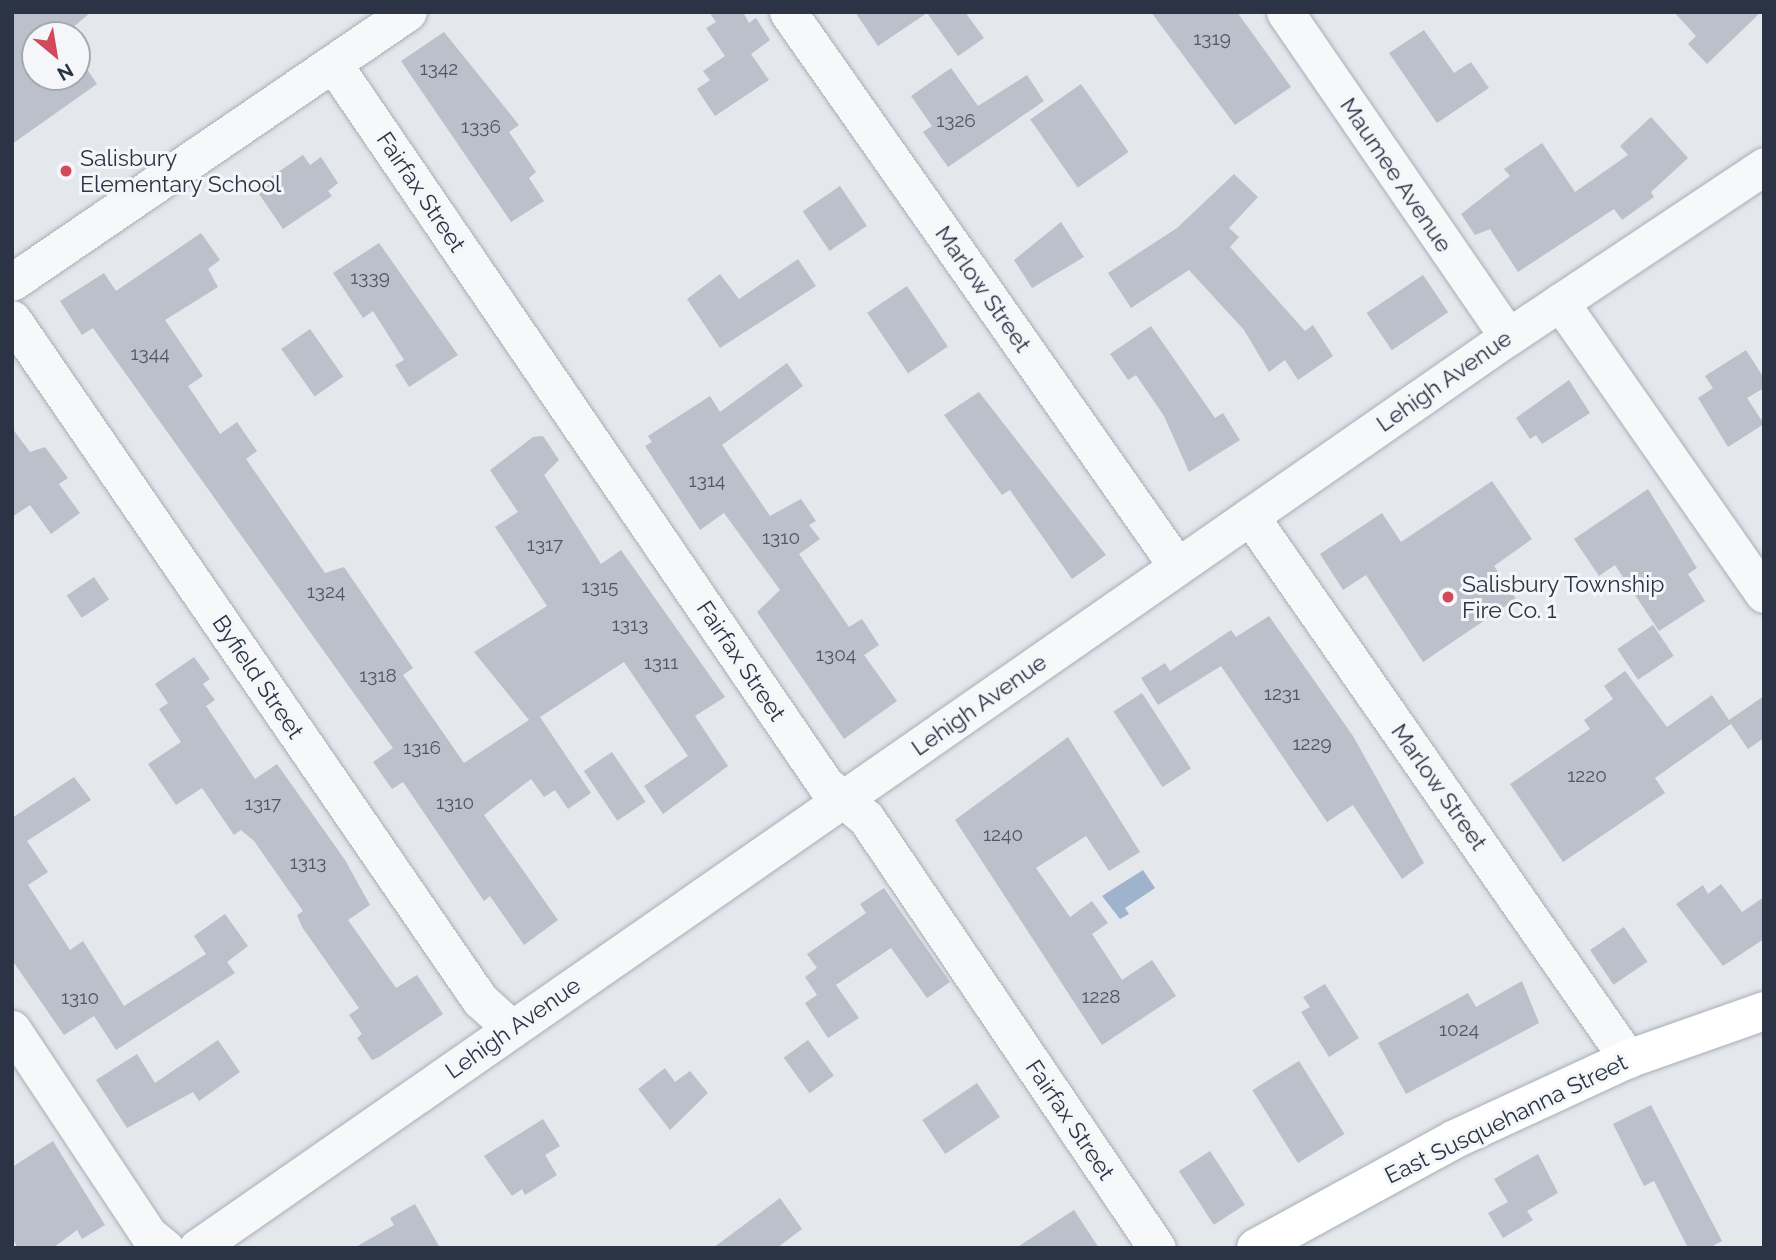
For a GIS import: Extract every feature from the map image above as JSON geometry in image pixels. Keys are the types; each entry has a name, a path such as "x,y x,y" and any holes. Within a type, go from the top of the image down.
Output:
{"main road":[{"name":"East Susquehanna Street","path":"1256,1248 1455,1139 1628,1059 1764,1011"}],"street":[{"path":"12,282 334,65 408,12"},
{"name":"Marlow Street","path":"788,12 1177,566"},
{"name":"Maumee Avenue","path":"1285,12 1508,337"},
{"name":"Fairfax Street","path":"334,65 825,784 866,818 1157,1248"},
{"name":"Lehigh Avenue","path":"197,1248 1508,337 1764,166"},
{"path":"1560,302 1764,594"},
{"name":"Byfield Street","path":"12,319 480,1000 512,1029"},
{"name":"Marlow Street","path":"1250,516 1628,1059"},
{"path":"12,1029 149,1235 165,1248"}],"water":[{"path":"1143,870 1155,888 1125,908 1129,914 1120,919 1102,896"}],"building":[{"path":"12,12 91,12 80,21 21,21 21,91 87,91 12,144"},
{"path":"709,12 743,12 749,23 756,18 770,40 751,54 769,80 715,116 697,89 710,80 703,71 725,56 706,28 716,22"},
{"path":"855,12 965,12 984,38 958,56 927,13 878,46"},
{"path":"1151,12 1237,12 1291,87 1235,125"},
{"path":"1674,12 1761,12 1707,64 1688,44 1696,36"},
{"path":"1424,30 1454,73 1471,62 1489,88 1437,123 1389,53"},
{"path":"444,32 519,125 509,132 536,172 529,178 544,201 511,222 401,61"},
{"path":"951,68 978,106 1027,75 1044,101 948,167 923,132 932,126 911,96"},
{"path":"91,75 97,84 91,88"},
{"path":"1081,84 1129,152 1078,188 1030,120"},
{"path":"1651,117 1688,158 1651,192 1654,197 1622,220 1614,209 1518,272 1490,229 1475,235 1461,214 1510,176 1504,169 1542,143 1575,192 1628,155 1620,146"},
{"path":"303,155 310,165 321,157 338,183 328,191 332,196 283,229 255,188"},
{"path":"1234,174 1258,197 1229,228 1239,237 1230,247 1305,331 1313,325 1333,356 1298,380 1285,360 1269,372 1244,330 1189,270 1131,308 1108,273 1177,228"},
{"path":"840,186 867,226 830,251 803,211"},
{"path":"1061,222 1084,257 1032,288 1014,260"},
{"path":"201,233 220,260 208,269 218,287 165,320 203,376 188,386 220,434 237,422 257,451 246,459 325,573 344,567 413,668 403,675 464,763 529,720 474,652 547,606 495,527 518,512 490,470 533,437 543,436 559,460 544,475 601,564 621,550 725,697 695,716 728,766 663,814 644,786 688,756 624,662 540,717 591,793 568,809 555,790 544,797 531,779 484,815 558,920 524,945 490,896 484,901 403,782 392,789 373,762 393,748 93,328 82,335 60,301 104,273 116,291"},
{"path":"379,243 458,355 409,387 395,365 404,360 373,311 363,318 333,273"},
{"path":"798,259 816,286 720,348 687,299 720,274 739,299"},
{"path":"1423,275 1448,312 1392,350 1367,313"},
{"path":"907,286 948,347 908,373 867,313"},
{"path":"1151,326 1215,418 1223,413 1240,440 1189,472 1164,416 1136,375 1128,380 1110,354"},
{"path":"310,329 343,377 315,397 281,349"},
{"path":"1746,350 1764,378 1764,388 1747,398 1764,424 1728,447 1698,398 1713,388 1705,376"},
{"path":"787,363 803,386 722,445 770,516 801,499 816,521 809,525 820,539 799,554 849,627 862,619 879,645 864,655 897,701 844,739 757,612 780,590 724,513 700,530 645,446 652,442 648,436 710,396 720,412"},
{"path":"1569,380 1590,413 1542,444 1536,435 1530,439 1516,418"},
{"path":"979,392 1106,555 1072,579 1010,490 1002,495 944,415"},
{"path":"12,428 30,452 45,447 68,478 59,484 80,513 51,534 30,505 12,517"},
{"path":"1492,481 1532,539 1494,566 1516,599 1423,662 1366,575 1343,590 1320,554 1382,513 1401,542"},
{"path":"1648,489 1697,568 1688,574 1705,601 1659,631 1615,565 1599,576 1574,539"},
{"path":"94,577 109,599 82,618 67,595"},
{"path":"1269,616 1353,736 1424,863 1402,879 1353,805 1327,822 1221,666 1158,705 1141,678 1165,663 1170,671 1231,630 1236,637"},
{"path":"1653,625 1674,656 1638,680 1617,649"},
{"path":"194,657 210,679 203,684 215,700 206,706 255,779 277,764 345,860 370,905 348,920 396,988 417,975 443,1014 379,1057 372,1060 357,1038 362,1034 349,1015 359,1008 302,927 297,915 303,911 254,841 241,830 234,835 202,788 176,805 148,764 181,742 159,709 168,703 155,684"},
{"path":"1625,671 1667,727 1712,695 1729,720 1764,696 1764,738 1748,749 1731,724 1655,778 1665,793 1563,862 1510,784 1590,729 1584,720 1613,699 1604,686"},
{"path":"1142,693 1191,768 1163,787 1113,712"},
{"path":"1068,737 1140,852 1109,871 1086,836 1036,868 1070,917 1092,901 1108,923 1092,934 1122,980 1152,960 1176,996 1102,1045 955,820"},
{"path":"612,752 646,802 617,821 584,771"},
{"path":"74,777 91,800 27,841 48,872 28,885 70,950 83,941 124,1006 206,954 194,936 225,914 248,946 227,962 235,973 116,1050 94,1016 64,1035 12,960 12,818"},
{"path":"1721,884 1742,912 1764,897 1764,939 1723,966 1676,904 1703,885 1708,894"},
{"path":"884,888 950,982 927,998 891,948 836,985 859,1018 828,1038 805,1003 817,995 805,977 817,968 807,954 866,913 860,904"},
{"path":"1624,927 1647,962 1613,985 1590,950"},
{"path":"1522,981 1539,1023 1406,1094 1378,1043 1468,993 1476,1007"},
{"path":"1325,984 1359,1038 1329,1057 1301,1012 1310,1007 1303,997"},
{"path":"218,1040 240,1072 199,1101 193,1092 127,1128 96,1080 137,1054 155,1083"},
{"path":"808,1040 834,1076 810,1093 784,1058"},
{"path":"1299,1061 1345,1134 1298,1163 1252,1090"},
{"path":"665,1068 675,1082 690,1071 708,1093 670,1130 638,1089"},
{"path":"977,1083 1000,1117 945,1154 922,1120"},
{"path":"1651,1105 1722,1241 1709,1248 1688,1248 1654,1181 1644,1186 1613,1124"},
{"path":"543,1119 560,1146 545,1155 557,1175 525,1195 522,1189 512,1196 484,1156"},
{"path":"53,1141 105,1225 82,1239 77,1230 53,1248 18,1248 12,1238 12,1167"},
{"path":"1210,1151 1245,1205 1214,1225 1179,1171"},
{"path":"1538,1154 1558,1193 1527,1211 1533,1220 1503,1238 1488,1213 1508,1202 1494,1179"},
{"path":"780,1198 802,1229 777,1248 713,1248"},
{"path":"415,1204 440,1248 354,1248 394,1225 390,1218"},
{"path":"1074,1210 1099,1248 1016,1248"}],"place":[{"name":"Salisbury Elementary School","path":"66,171"},
{"name":"Salisbury Township Fire Co. 1","path":"1448,597"}]}
